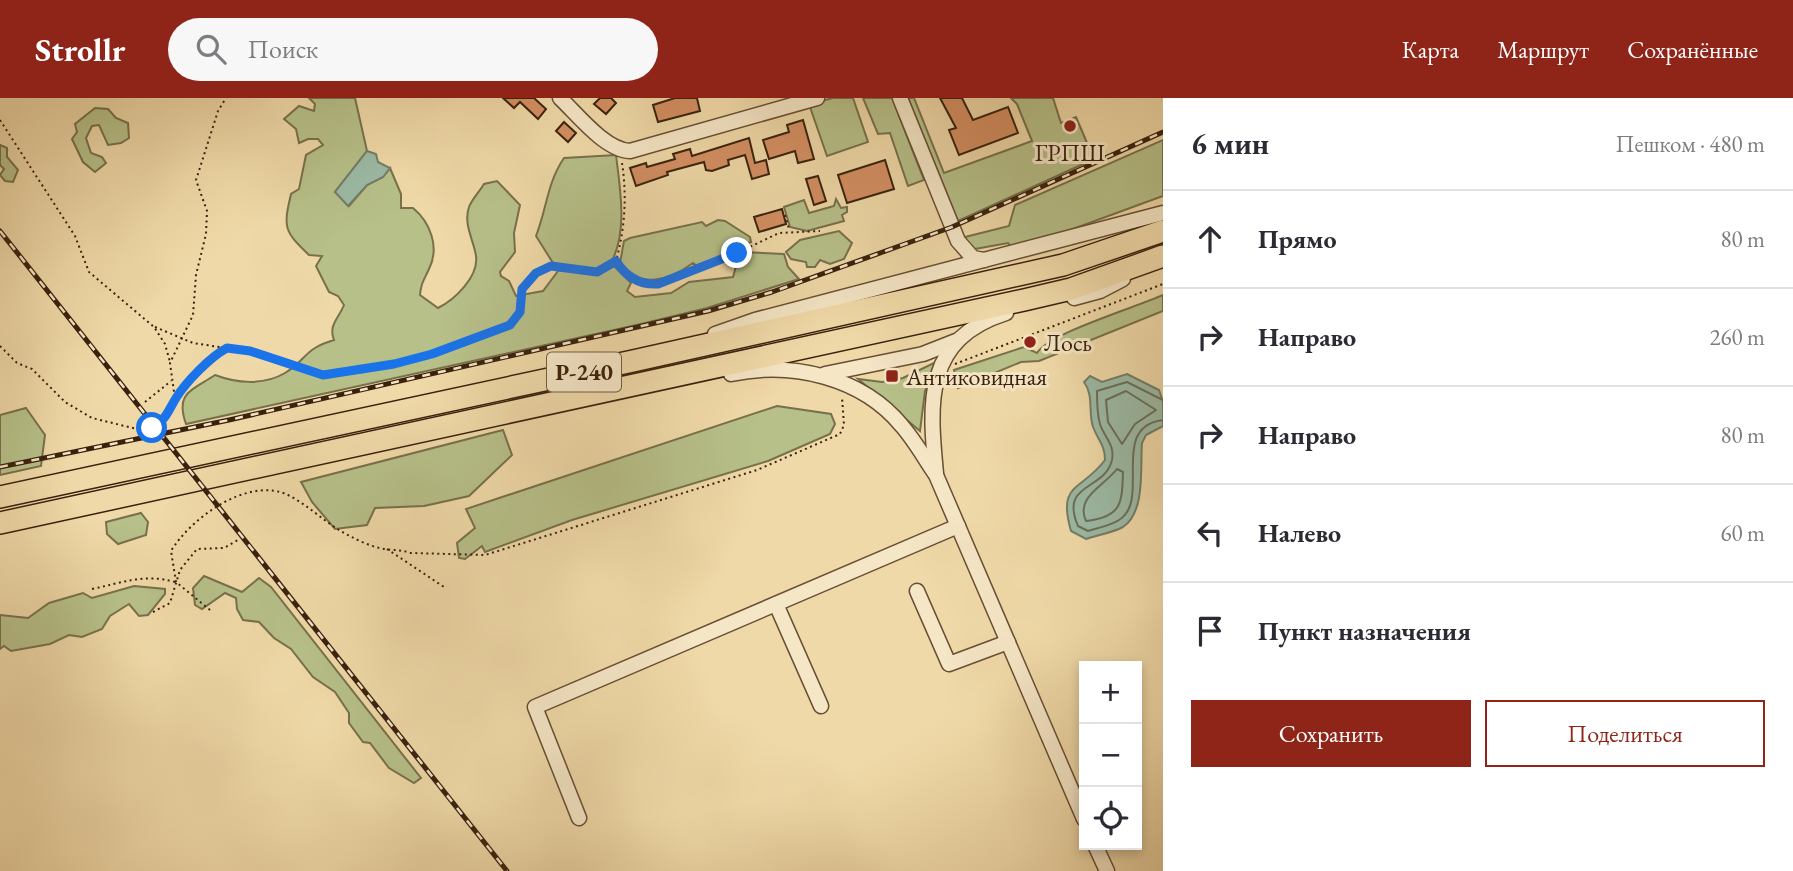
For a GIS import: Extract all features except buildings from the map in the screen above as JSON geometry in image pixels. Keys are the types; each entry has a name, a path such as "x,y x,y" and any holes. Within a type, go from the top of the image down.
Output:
{"highway":[{"name":"Р-240","path":"0,497 633,361 1063,264 1163,231"},
{"name":"Р-240","path":"0,523 1071,289 1154,260"}],"street":[{"path":"560,98 620,151 641,148 817,98"},
{"path":"900,98 958,241 973,258 986,261"},
{"path":"633,361 755,320 1163,214"},
{"path":"942,272 958,253 958,241"},
{"path":"551,403 596,404 746,371 814,374 850,371 923,354 956,341 981,321 1100,290 1154,260"},
{"path":"936,475 930,410 941,369 956,341"},
{"path":"814,374 836,380 865,394 901,425 936,475 1079,807"},
{"path":"579,818 535,707 958,526"},
{"path":"917,591 949,664 1008,642"},
{"path":"776,604 821,706"},
{"path":"1098,850 1107,871"}],"path":[{"path":"170,363 193,316 196,275 206,234 207,211 196,180 218,111 226,98"},
{"path":"0,120 75,236 89,272 154,327 165,344 175,399"},
{"path":"154,327 182,339 250,351 323,375 394,364 432,354 510,325 520,312 522,289 536,273 551,266 597,272 616,261 621,243 625,202 620,151"},
{"path":"785,215 789,230"},
{"path":"616,261 633,278 645,284 658,284 789,230 820,231"},
{"path":"952,364 1163,284"},
{"path":"0,346 17,363 32,369 65,402 92,418 117,427 152,428 163,422 175,399 208,360 227,348"},
{"path":"145,402 172,380"},
{"path":"176,582 171,551 193,524 225,501 269,490 286,494 352,537 387,549 411,553 485,555 757,470 840,434 844,425 843,393"},
{"path":"153,612 170,603 180,570 197,549 224,548 238,540"},
{"path":"387,549 444,587"},
{"path":"92,589 135,577 156,576 176,582 210,610"}],"green space":[{"path":"309,98 355,98 367,151 335,192 349,206 367,185 383,177 390,168 401,194 401,208 413,208 424,220 432,236 434,252 420,295 438,308 458,294 474,272 476,256 467,213 484,184 497,181 520,205 514,233 515,252 500,272 501,276 509,281 516,296 543,291 558,271 536,236 551,186 564,158 616,155 621,224 620,237 611,263 631,283 627,291 635,297 671,293 689,282 733,277 743,252 784,254 788,267 799,279 707,308 641,324 186,424 183,414 184,399 192,389 215,375 241,381 268,380 285,373 316,347 334,340 333,326 344,305 338,296 329,292 316,266 322,256 309,255 290,234 287,222 291,194 299,189 306,155 323,145 318,139 299,143 296,129 284,119 299,106 314,111 315,104"},
{"path":"833,98 853,98 868,142 827,156 810,107 813,103"},
{"path":"863,98 892,98 924,180 908,186 890,133 878,134"},
{"path":"908,98 914,98 944,173 1032,141 1017,104 1011,98 1053,98 1061,123 1076,117 1094,159 958,221"},
{"path":"95,108 108,109 116,118 128,123 129,138 121,143 108,145 99,125 92,126 86,138 91,153 102,157 106,163 95,172 83,162 72,139 77,132 75,124"},
{"path":"1163,140 1163,196 1013,251 1008,243 969,250 965,237 1009,226 1015,205"},
{"path":"0,145 7,148 7,157 18,170 13,182 5,181 0,175 4,169 0,165"},
{"path":"836,199 841,208 847,207 847,212 842,215 844,221 807,231 790,227 784,207 804,200 809,213 834,206"},
{"path":"718,220 725,221 750,237 751,242 726,256 697,266 693,263 675,274 655,280 636,277 620,263 624,241 630,238 702,222 706,226"},
{"path":"839,231 852,243 844,259 830,264 820,260 815,267 807,267 806,262 791,259 786,252 800,240"},
{"path":"1163,295 1163,311 1039,361 1021,362 958,388 954,370 1024,347 1037,353 1045,345 1075,329"},
{"path":"938,361 925,391 920,431 858,379 882,382 903,378"},
{"path":"777,406 831,414 835,424 830,434 768,461 572,520 485,552 482,546 465,559 459,558 457,543 475,528 466,509"},
{"path":"26,408 45,435 41,466 0,475 0,415"},
{"path":"503,430 512,455 469,496 424,506 375,508 367,525 335,529 312,502 301,482"},
{"path":"141,513 148,522 146,535 118,544 107,534 106,522"},
{"path":"204,576 242,592 259,578 271,587 421,778 414,783 389,768 370,743 363,742 349,723 349,713 335,692 313,677 291,649 274,638 259,622 243,620 237,609 236,598 225,593 202,609 195,605 193,588"},
{"path":"134,586 165,589 165,594 148,615 139,616 129,604 110,616 102,629 82,637 69,635 50,644 11,651 4,646 0,649 0,615 28,618 49,603 83,593 92,598"}],"water":[{"path":"367,151 376,154 378,162 390,168 383,177 367,185 348,206 335,192"},
{"path":"1127,374 1159,390 1163,402 1163,426 1146,435 1142,443 1139,500 1130,520 1119,529 1086,539 1071,531 1067,515 1069,495 1105,460 1105,455 1093,427 1089,392 1084,382 1090,376 1102,382"}],"railway":[{"path":"0,467 229,420 708,311 772,292 952,227 1163,132"},
{"path":"0,231 507,871"}],"place":[{"name":"ГРПШ","path":"1070,126"},
{"name":"Лось","path":"1030,342"},
{"name":"Антиковидная","path":"892,376"}],"route":[{"path":"152,428 163,422 175,399 208,360 227,348 250,351 323,375 394,364 432,354 477,335 510,325 520,312 522,289 536,273 551,266 585,273 597,272 616,261 633,278 645,284 658,284 737,253"}]}
